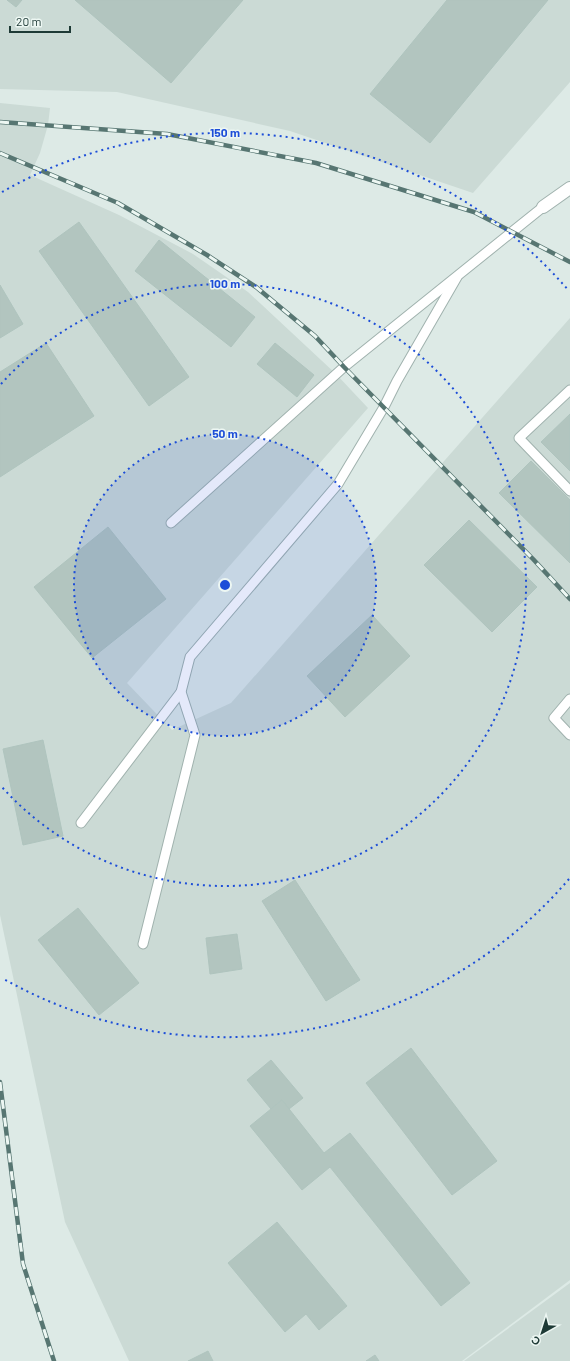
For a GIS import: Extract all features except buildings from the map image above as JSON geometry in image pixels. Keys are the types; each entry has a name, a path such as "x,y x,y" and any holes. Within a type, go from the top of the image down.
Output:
{"street":[{"path":"543,207 570,188"}],"lane":[{"path":"171,523 344,367 543,207"},
{"path":"81,822 181,692 190,657 338,484 384,407 397,380 456,278"},
{"path":"570,390 519,438 570,491"},
{"path":"143,944 195,735 181,692"},
{"path":"570,699 554,718 570,735"}],"shaded area":[{"path":"0,0 570,0 570,82 473,193 290,131 117,92 0,89"},
{"path":"0,103 50,108 48,125 40,153 30,175 119,215 193,254 248,292 336,374 368,408 127,683 172,730 231,703 570,318 570,1280 462,1361 129,1361 65,1222 0,915"},
{"path":"570,1283 570,1361 464,1361"}],"railway":[{"path":"0,122 167,134 316,163 474,212 570,262"},
{"path":"0,153 118,203 207,255 256,287 315,336 533,559 570,599"},
{"path":"0,1082 23,1264 54,1361"}]}
